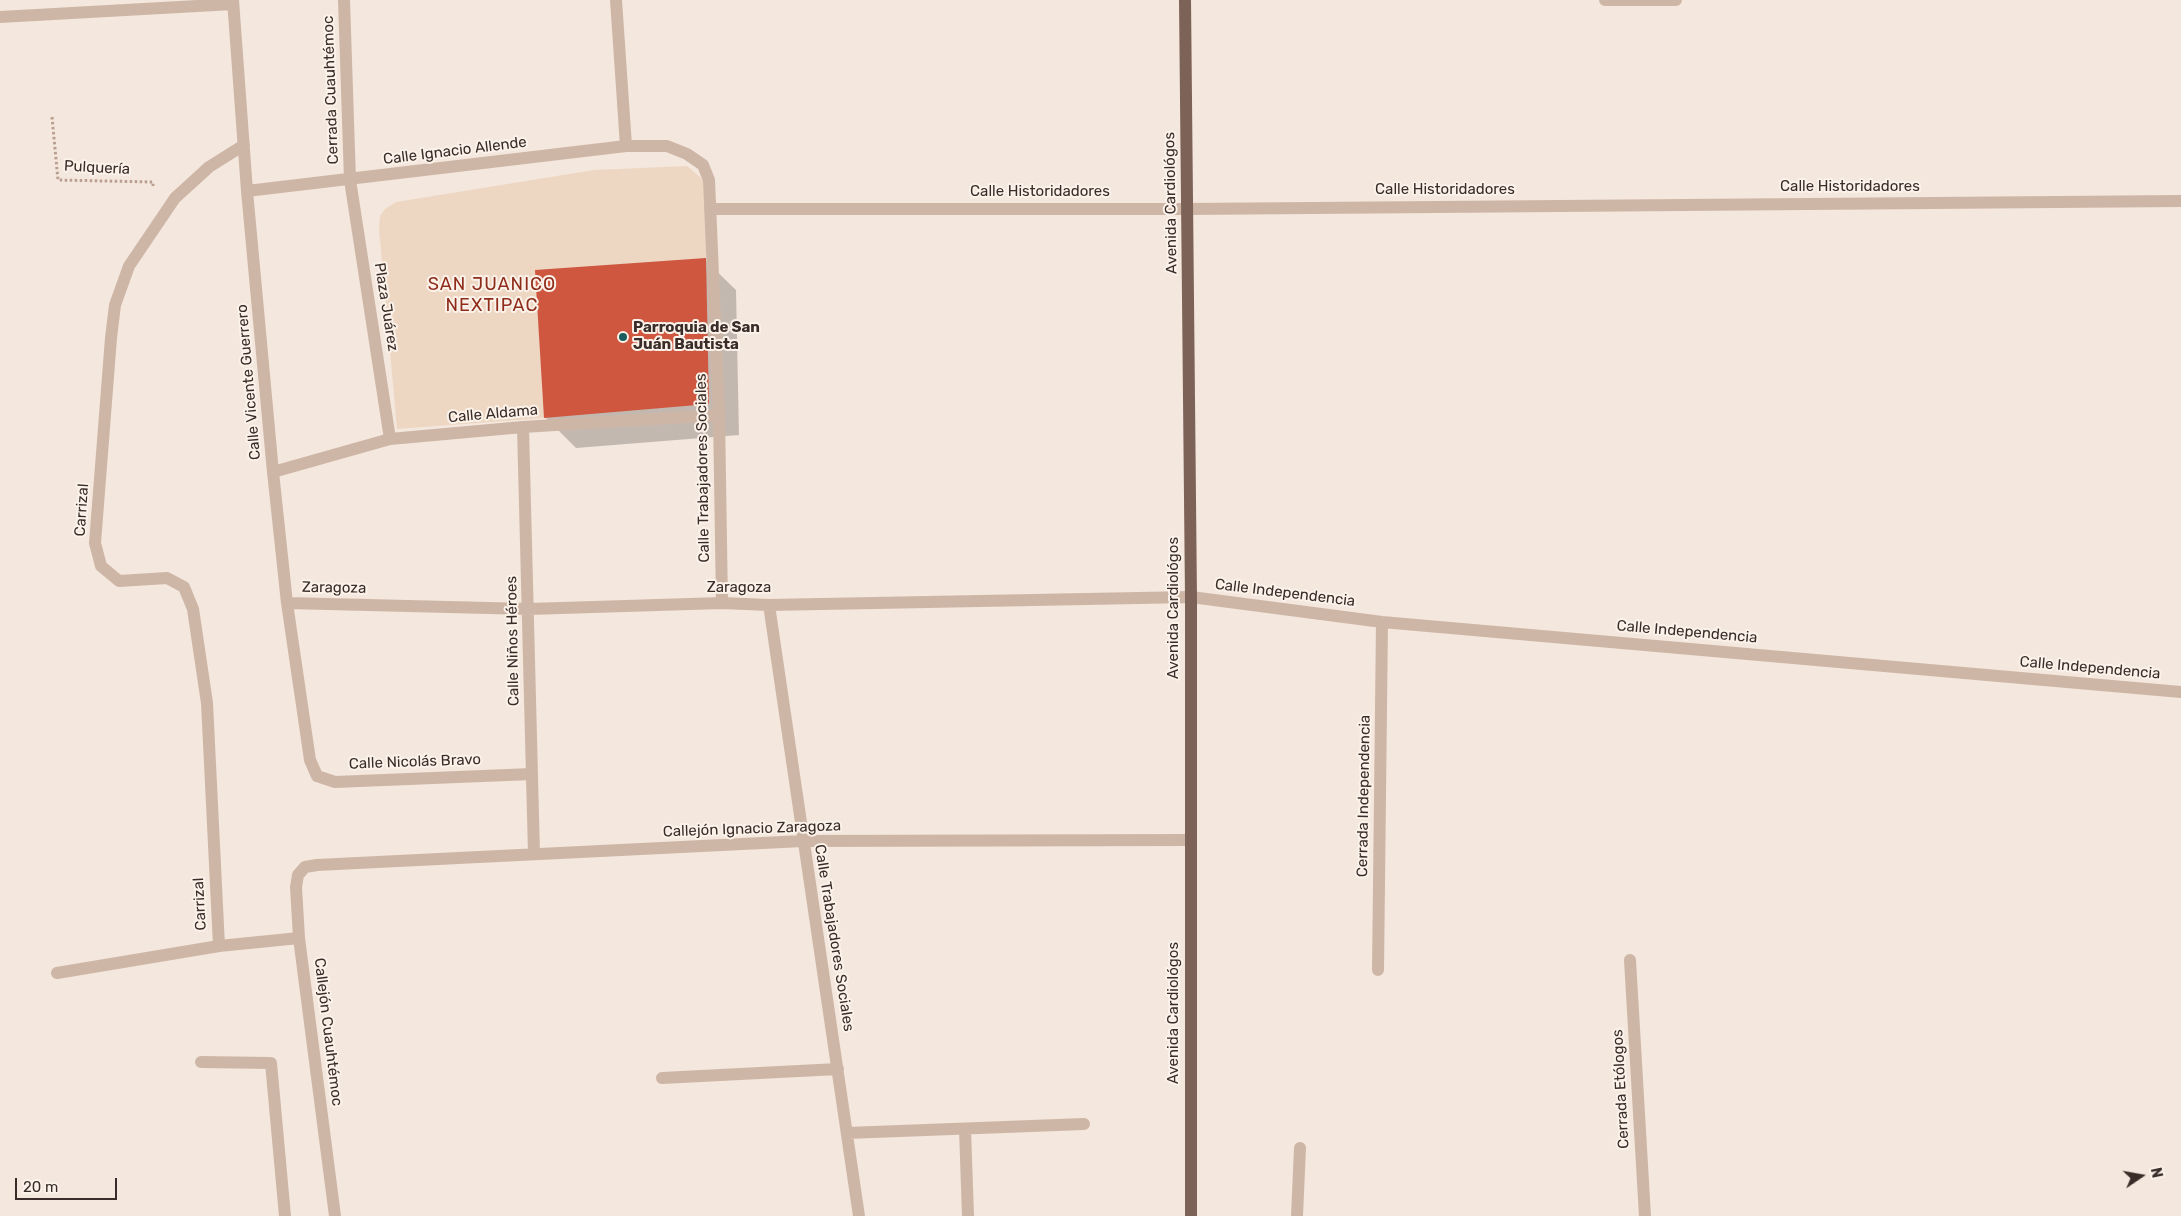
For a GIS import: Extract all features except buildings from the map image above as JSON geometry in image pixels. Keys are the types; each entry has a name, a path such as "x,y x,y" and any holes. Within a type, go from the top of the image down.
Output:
{"main road":[{"name":"Avenida Cardiológos","path":"1185,0 1191,597 1189,840 1191,1216"}],"street":[{"name":"Cerrada Cuauhtémoc","path":"344,0 350,180"},
{"path":"616,0 626,146"},
{"path":"1605,0 1676,0"},
{"path":"0,17 233,2"},
{"name":"Calle Vicente Guerrero","path":"233,2 247,191 273,472 287,603 310,760"},
{"name":"Carrizal","path":"219,946 207,703 193,609 184,587 167,578 119,581 101,566 95,543 115,305 129,266 174,198 209,167 244,145"},
{"name":"Calle Ignacio Allende","path":"247,191 626,146 667,146"},
{"name":"Calle Trabajadores Sociales","path":"667,146 687,154 703,165 709,180 719,415 722,603"},
{"name":"Plaza Juárez","path":"350,180 390,439"},
{"name":"Calle Historidadores","path":"710,209 1187,209 2181,201"},
{"name":"Calle Aldama","path":"273,472 390,439 719,415"},
{"name":"Calle Niños Héroes","path":"523,428 534,854"},
{"name":"Zaragoza","path":"287,603 529,608 722,603 769,604 1191,597"},
{"name":"Calle Independencia","path":"1191,597 1382,622 2181,692"},
{"name":"Calle Trabajadores Sociales","path":"769,604 858,1216"},
{"name":"Cerrada Independencia","path":"1378,970 1382,622"},
{"name":"Calle Nicolás Bravo","path":"310,760 317,776 335,782 532,774"},
{"name":"Callejón Ignacio Zaragoza","path":"317,865 803,842 1189,840"},
{"name":"Callejón Cuauhtémoc","path":"317,865 305,867 298,875 296,887 300,938 336,1216"},
{"path":"57,973 219,946 300,938"},
{"name":"Cerrada Etólogos","path":"1630,960 1645,1216"},
{"path":"201,1062 271,1063 285,1216"},
{"path":"662,1078 838,1069"},
{"path":"847,1133 1084,1124"},
{"path":"965,1129 968,1216"},
{"path":"1297,1216 1300,1148"}],"path":[{"name":"Pulquería","path":"52,117 58,180 153,182 154,226"}],"shaded area":[{"path":"687,166 707,183 706,258 544,418 397,429 379,229 380,216 385,209 396,202 594,170"}],"place":[{"name":"Parroquia de San Juán Bautista","path":"623,337"}],"district":[{"name":"SAN JUANICO NEXTIPAC","path":"492,295"}]}
